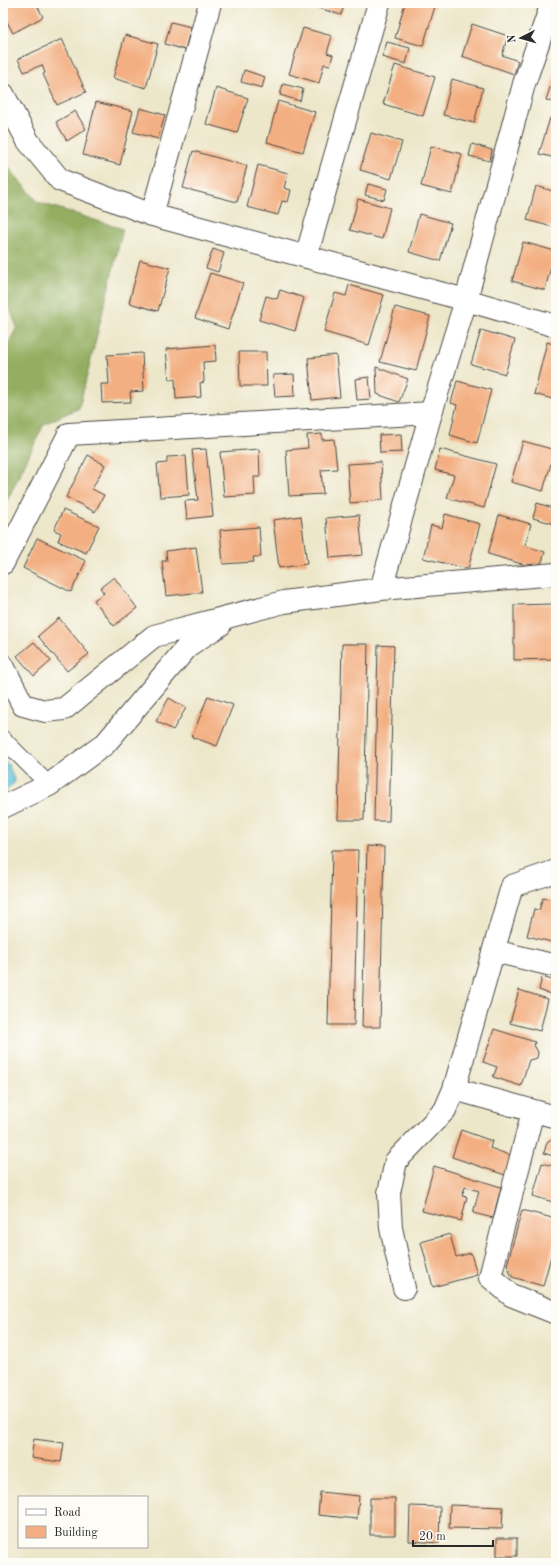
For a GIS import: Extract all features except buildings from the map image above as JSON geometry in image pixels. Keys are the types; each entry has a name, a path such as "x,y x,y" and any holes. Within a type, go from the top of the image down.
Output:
{"street":[{"path":"152,215 210,3"},
{"path":"306,257 379,3"},
{"path":"381,589 431,413 466,300 524,84 552,3"},
{"path":"3,94 28,141 60,180 152,215 466,300 556,326"},
{"path":"3,563 69,434 431,413"},
{"path":"3,666 23,705 45,711 64,709 154,636 284,602 381,589 555,571"},
{"path":"3,807 49,785 105,744 188,645 238,614"},
{"path":"404,1288 392,1228 389,1193 396,1161 445,1110 454,1089 512,886 556,871"},
{"path":"494,951 556,966"},
{"path":"454,1089 556,1117"},
{"path":"533,1111 490,1277 511,1295 556,1313"}],"lane":[{"path":"3,739 49,785"}],"green space":[{"path":"3,161 38,202 123,229 79,408 44,424 3,509 3,354 17,327 3,291"}],"water":[{"path":"3,760 8,764 15,782 3,794"}]}
